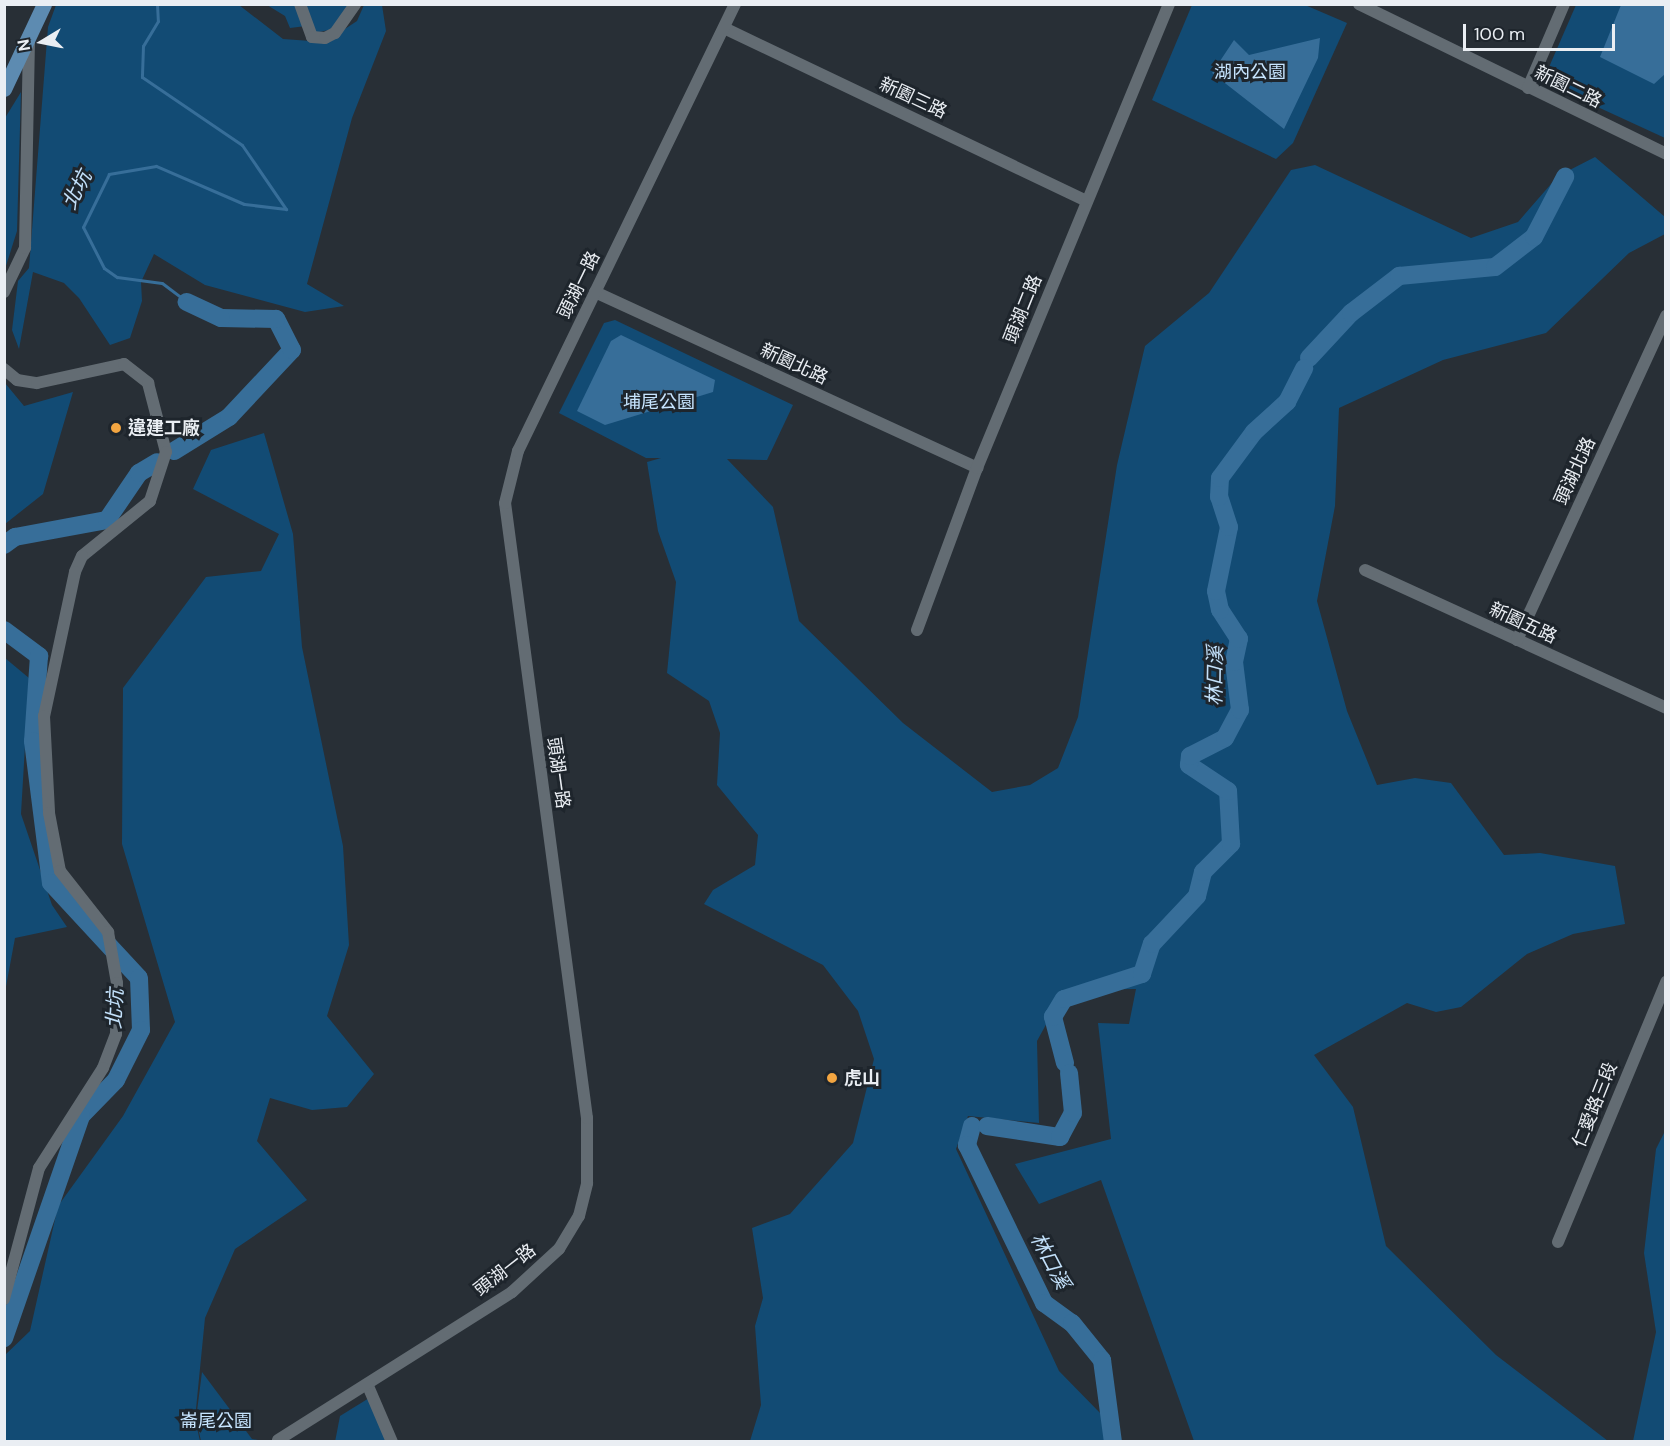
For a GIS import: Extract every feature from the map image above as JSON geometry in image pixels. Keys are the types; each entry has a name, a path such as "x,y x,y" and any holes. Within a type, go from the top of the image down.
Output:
{"main road":[{"path":"4,89 44,4"}],"street":[{"path":"300,4 312,37 325,38 335,33 355,4"},
{"name":"頭湖一路","path":"278,1440 368,1386 540,1269 579,1216 587,1183 587,1118 505,503 518,451 735,4"},
{"name":"頭湖二路","path":"917,630 977,468 1170,4"},
{"name":"新園二路","path":"1359,4 1665,154"},
{"path":"1528,88 1564,4"},
{"name":"新園三路","path":"724,28 1087,201"},
{"path":"4,292 25,248 29,38"},
{"name":"新園北路","path":"595,292 977,468"},
{"name":"頭湖北路","path":"1517,640 1665,316"},
{"path":"4,369 17,380 37,383 124,364 148,383 166,452 150,501 82,556 75,572 44,716 49,813 60,872 108,932 117,983 116,1034 103,1068 39,1168 4,1299"},
{"name":"新園五路","path":"1365,570 1665,708"},
{"name":"仁愛路三段","path":"1558,1242 1665,982"},
{"path":"368,1386 392,1442"}],"green space":[{"path":"56,5 239,5 283,39 325,42 357,21 364,5 382,5 386,31 352,118 307,284 344,306 305,312 205,285 154,254 141,282 142,301 130,338 110,345 79,298 64,283 33,272 19,349 12,330 18,281 29,268 48,27"},
{"path":"267,5 354,5 339,28 314,33 306,26 290,28 285,16"},
{"name":"湖內公園","path":"1192,5 1305,5 1347,23 1293,143 1276,159 1152,100"},
{"path":"1576,5 1665,5 1665,138 1552,86 1546,74"},
{"path":"21,92 17,231 5,269 5,118"},
{"name":"埔尾公園","path":"1595,157 1665,217 1665,234 1629,253 1546,333 1443,360 1339,408 1335,506 1317,601 1347,711 1377,785 1415,778 1451,783 1504,855 1540,853 1615,866 1625,924 1573,934 1527,954 1461,1007 1436,1012 1407,1003 1314,1055 1353,1107 1386,1246 1496,1355 1608,1441 1194,1441 1101,1180 1039,1204 1015,1164 1111,1139 1098,1023 1129,1024 1136,989 1065,990 1037,1041 1039,1123 968,1116 956,1149 1059,1371 1103,1416 1105,1441 750,1441 761,1405 755,1326 763,1298 752,1228 790,1214 853,1143 874,1059 858,1011 823,965 704,904 713,890 755,865 758,835 717,785 720,733 709,701 667,673 676,582 658,531 647,462 661,458 646,458 559,413 604,323 615,320 793,405 767,460 727,459 773,507 799,621 903,723 992,792 1030,785 1058,768 1078,717 1117,465 1145,346 1209,293 1291,170 1315,165 1471,238 1518,222 1558,176"},
{"path":"5,383 24,406 73,392 43,494 5,524"},
{"path":"264,433 293,534 302,647 343,846 349,945 327,1016 374,1074 347,1107 312,1110 270,1098 257,1141 307,1200 235,1249 205,1318 195,1419 200,1441 5,1441 5,1355 30,1331 58,1206 123,1116 175,1022 122,844 123,688 206,577 261,571 279,534 193,489 211,450"},
{"path":"5,658 29,678 21,814 52,905 67,927 15,938 5,992"},
{"path":"1665,1131 1665,1441 1633,1441 1656,1332 1644,1253 1656,1149"},
{"name":"崙尾公園","path":"202,1372 252,1439 263,1441 201,1441 196,1419"},
{"path":"374,1395 394,1441 335,1442 340,1416"}],"shaded area":[{"path":"1621,5 1665,5 1665,74 1654,84 1600,57"},
{"path":"1320,38 1318,58 1284,129 1212,73 1234,40 1249,55"},
{"path":"621,335 715,380 713,392 605,425 577,411 611,341"}],"waterway":[{"name":"北坑","path":"157,4 158,21 143,46 142,77 242,145 286,209 244,204 156,166 109,174 83,227 104,268 117,277 162,283 187,302"},
{"name":"林口溪","path":"1309,358 1351,313 1399,276 1495,267 1534,237 1565,177"},
{"name":"北坑","path":"174,451 229,417 292,350 276,319 221,318 187,302"},
{"name":"林口溪","path":"1065,1063 1053,1017 1064,999 1142,974 1152,944 1197,896 1203,872 1231,844 1228,791 1189,765 1190,756 1225,738 1240,710 1234,662 1239,639 1220,610 1216,591 1229,527 1219,497 1220,478 1254,432 1287,402 1304,368"},
{"name":"北坑","path":"4,545 15,537 107,520 139,473 157,462"},
{"name":"北坑","path":"4,630 39,656 33,741 51,883 139,978 141,1030 116,1080 81,1116 4,1338"},
{"name":"林口溪","path":"987,1126 1060,1137 1073,1113 1069,1073"},
{"name":"林口溪","path":"972,1126 967,1145 1044,1303 1072,1323 1102,1360 1113,1442"}],"place":[{"name":"違建工廠","path":"116,428"},
{"name":"虎山","path":"832,1078"}]}
